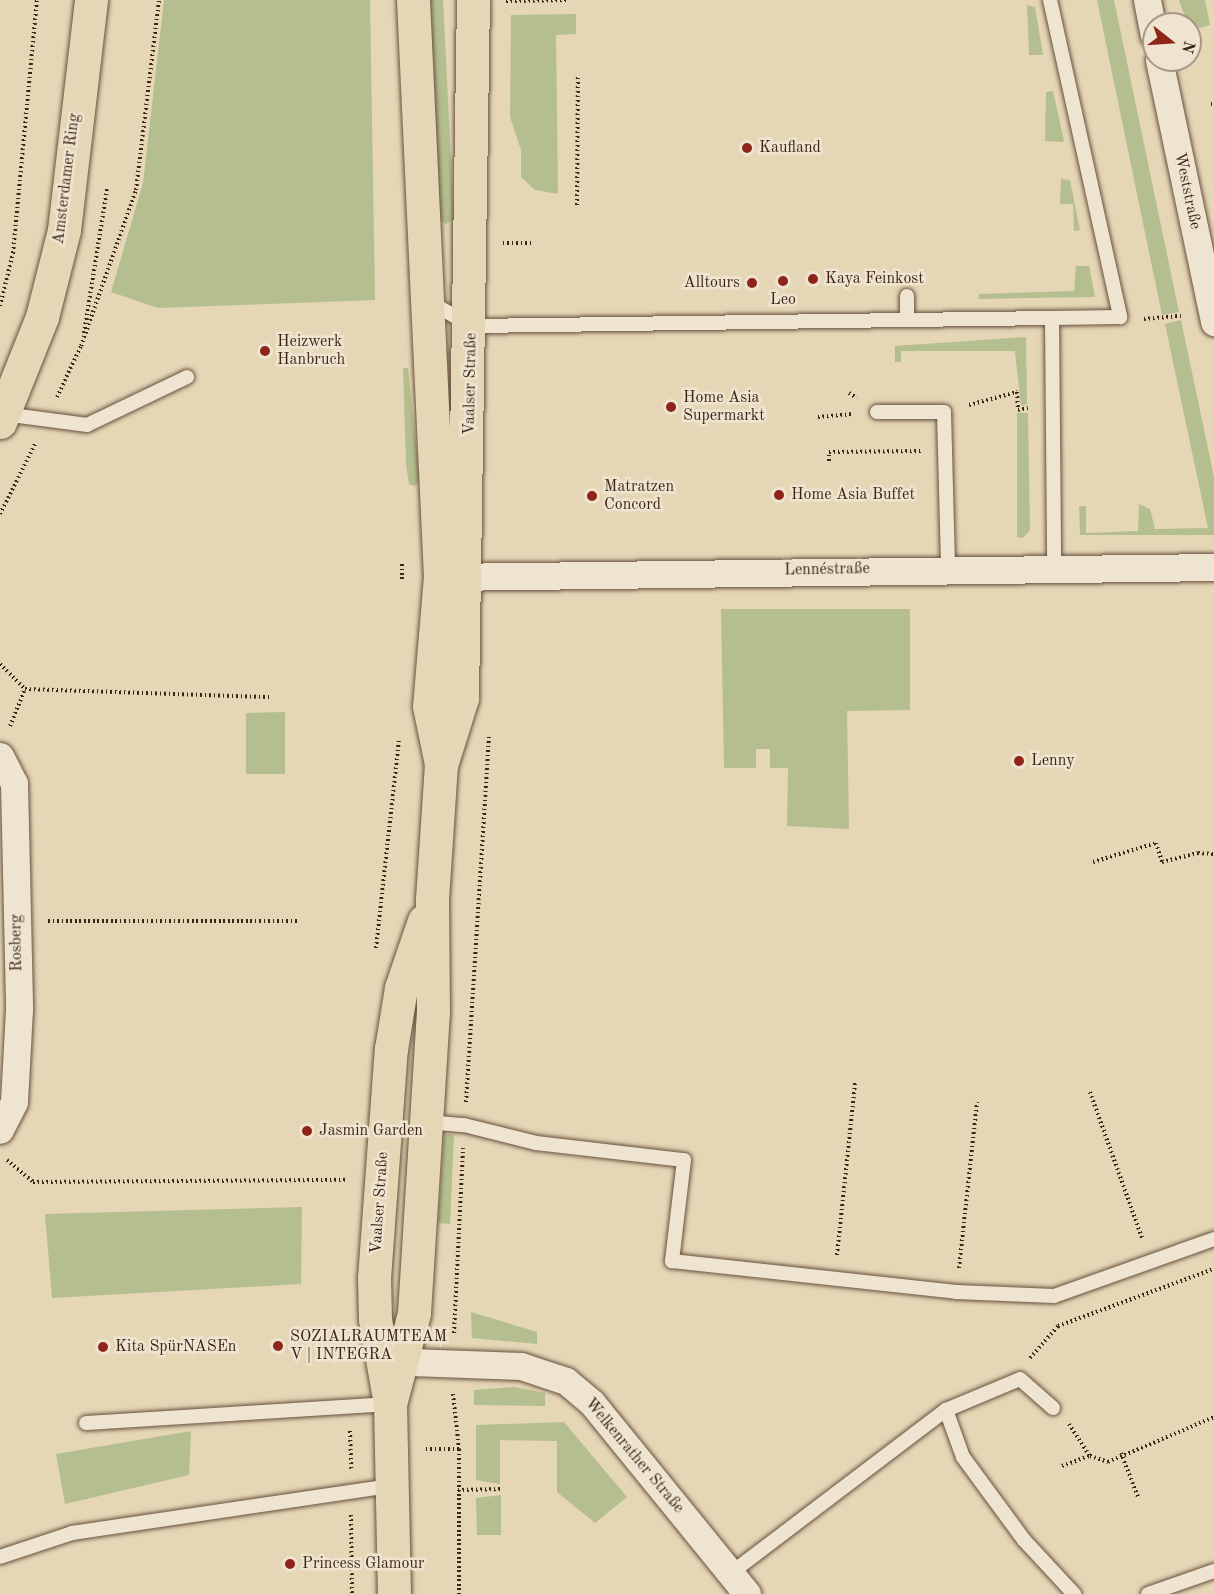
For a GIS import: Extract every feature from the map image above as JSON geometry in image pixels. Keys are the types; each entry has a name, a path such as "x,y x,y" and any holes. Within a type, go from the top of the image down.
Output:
{"main road":[{"name":"Amsterdamer Ring","path":"2,418 42,317 64,230 91,0"},
{"name":"Vaalser Straße","path":"392,1361 414,1313 427,1122 432,899 441,765 462,698 453,577 423,299 413,0"},
{"name":"Vaalser Straße","path":"453,577 493,3"},
{"name":"Vaalser Straße","path":"394,1594 390,1404 392,1361 374,1278 391,1049 401,988 432,899"}],"street":[{"name":"Weststraße","path":"1162,72 1213,315"},
{"name":"Lennéstraße","path":"453,577 1214,567"},
{"name":"Rosberg","path":"0,756 14,783 17,921 14,1102 0,1130"},
{"name":"Welkenrather Straße","path":"392,1361 522,1366 566,1382 592,1403 747,1594"}],"lane":[{"path":"423,299 472,326 1120,317 1050,0"},
{"path":"907,296 907,320"},
{"path":"1052,318 1054,569"},
{"path":"2,418 87,425 186,377"},
{"path":"877,412 945,412 948,569"},
{"path":"427,1122 464,1125 536,1143 684,1160 672,1261 956,1292 1054,1296 1214,1239"},
{"path":"731,1573 946,1410 1020,1379 1053,1408"},
{"path":"86,1423 350,1404 390,1404"},
{"path":"946,1410 963,1457 1024,1539 1074,1594"},
{"path":"0,1557 72,1533 351,1490 391,1486"},
{"path":"1148,1594 1214,1571"}],"path":[{"path":"0,306 14,253 38,0"},
{"path":"81,346 136,190 159,0"},
{"path":"493,3 568,0"},
{"path":"577,205 578,75"},
{"path":"502,231 502,255"},
{"path":"502,243 531,243"},
{"path":"1120,317 1164,321 1213,315"},
{"path":"945,412 1017,392 1017,410"},
{"path":"829,461 829,452 946,451"},
{"path":"401,556 403,592"},
{"path":"0,664 25,689 272,697"},
{"path":"8,731 25,689"},
{"path":"459,1594 453,1363 464,1125 489,732"},
{"path":"375,960 399,734"},
{"path":"1093,862 1156,843 1162,862 1198,852 1214,854"},
{"path":"17,921 300,921"},
{"path":"835,1280 855,1083"},
{"path":"1090,1092 1151,1262"},
{"path":"956,1292 977,1102"},
{"path":"0,1154 33,1182 352,1180"},
{"path":"351,1192 352,1171"},
{"path":"1020,1379 1041,1341 1058,1326 1214,1269"},
{"path":"350,1404 352,1594"},
{"path":"1053,1408 1078,1432 1090,1456"},
{"path":"1062,1466 1090,1456 1108,1462 1121,1453 1214,1418"},
{"path":"1121,1453 1138,1497"},
{"path":"458,1490 501,1489"}],"green space":[{"path":"164,0 370,0 375,300 158,308 111,292 143,183"},
{"path":"430,0 443,0 454,219 446,224 439,219"},
{"path":"1097,0 1114,0 1179,312 1162,315"},
{"path":"1179,0 1205,0 1210,25 1202,27 1202,12 1183,12"},
{"path":"1027,5 1035,7 1043,55 1029,55"},
{"path":"576,14 576,34 556,35 558,194 535,190 521,177 521,150 510,117 511,15"},
{"path":"1053,91 1064,141 1062,142 1045,141 1046,92"},
{"path":"1061,179 1070,180 1080,230 1074,231 1073,204 1060,204"},
{"path":"1076,266 1089,266 1095,297 979,299 979,294 1074,291"},
{"path":"1181,320 1214,477 1214,535 1080,535 1079,506 1086,506 1086,533 1138,531 1139,504 1150,509 1155,529 1208,528 1165,324"},
{"path":"1026,337 1027,404 1021,406 1015,351 901,351 901,362 895,362 895,346"},
{"path":"403,368 408,368 420,482 414,486 409,484 406,464"},
{"path":"1017,413 1028,413 1030,530 1023,538 1017,537"},
{"path":"721,609 910,609 910,710 847,711 849,829 787,826 788,768 770,768 770,749 756,749 756,768 724,768"},
{"path":"285,712 285,774 246,774 246,713"},
{"path":"444,1134 454,1135 450,1224 438,1223"},
{"path":"302,1207 301,1284 52,1298 45,1214"},
{"path":"471,1312 537,1332 537,1344 472,1338"},
{"path":"514,1387 545,1393 545,1406 474,1405 474,1390"},
{"path":"564,1422 627,1497 595,1523 557,1492 557,1441 500,1440 500,1484 476,1480 476,1425"},
{"path":"191,1431 189,1475 65,1504 56,1454"},
{"path":"501,1495 501,1535 477,1535 476,1498"}],"place":[{"name":"Kaufland","path":"747,148"},
{"name":"Kaya Feinkost","path":"813,279"},
{"name":"Leo","path":"783,281"},
{"name":"Alltours","path":"752,283"},
{"name":"Heizwerk Hanbruch","path":"265,351"},
{"name":"Home Asia Supermarkt","path":"671,407"},
{"name":"Home Asia Buffet","path":"779,495"},
{"name":"Matratzen Concord","path":"592,496"},
{"name":"Lenny","path":"1019,761"},
{"name":"Jasmin Garden","path":"307,1131"},
{"name":"SOZIALRAUMTEAM V | INTEGRA","path":"278,1346"},
{"name":"Kita SpürNASEn","path":"103,1347"},
{"name":"Princess Glamour","path":"290,1564"}]}
